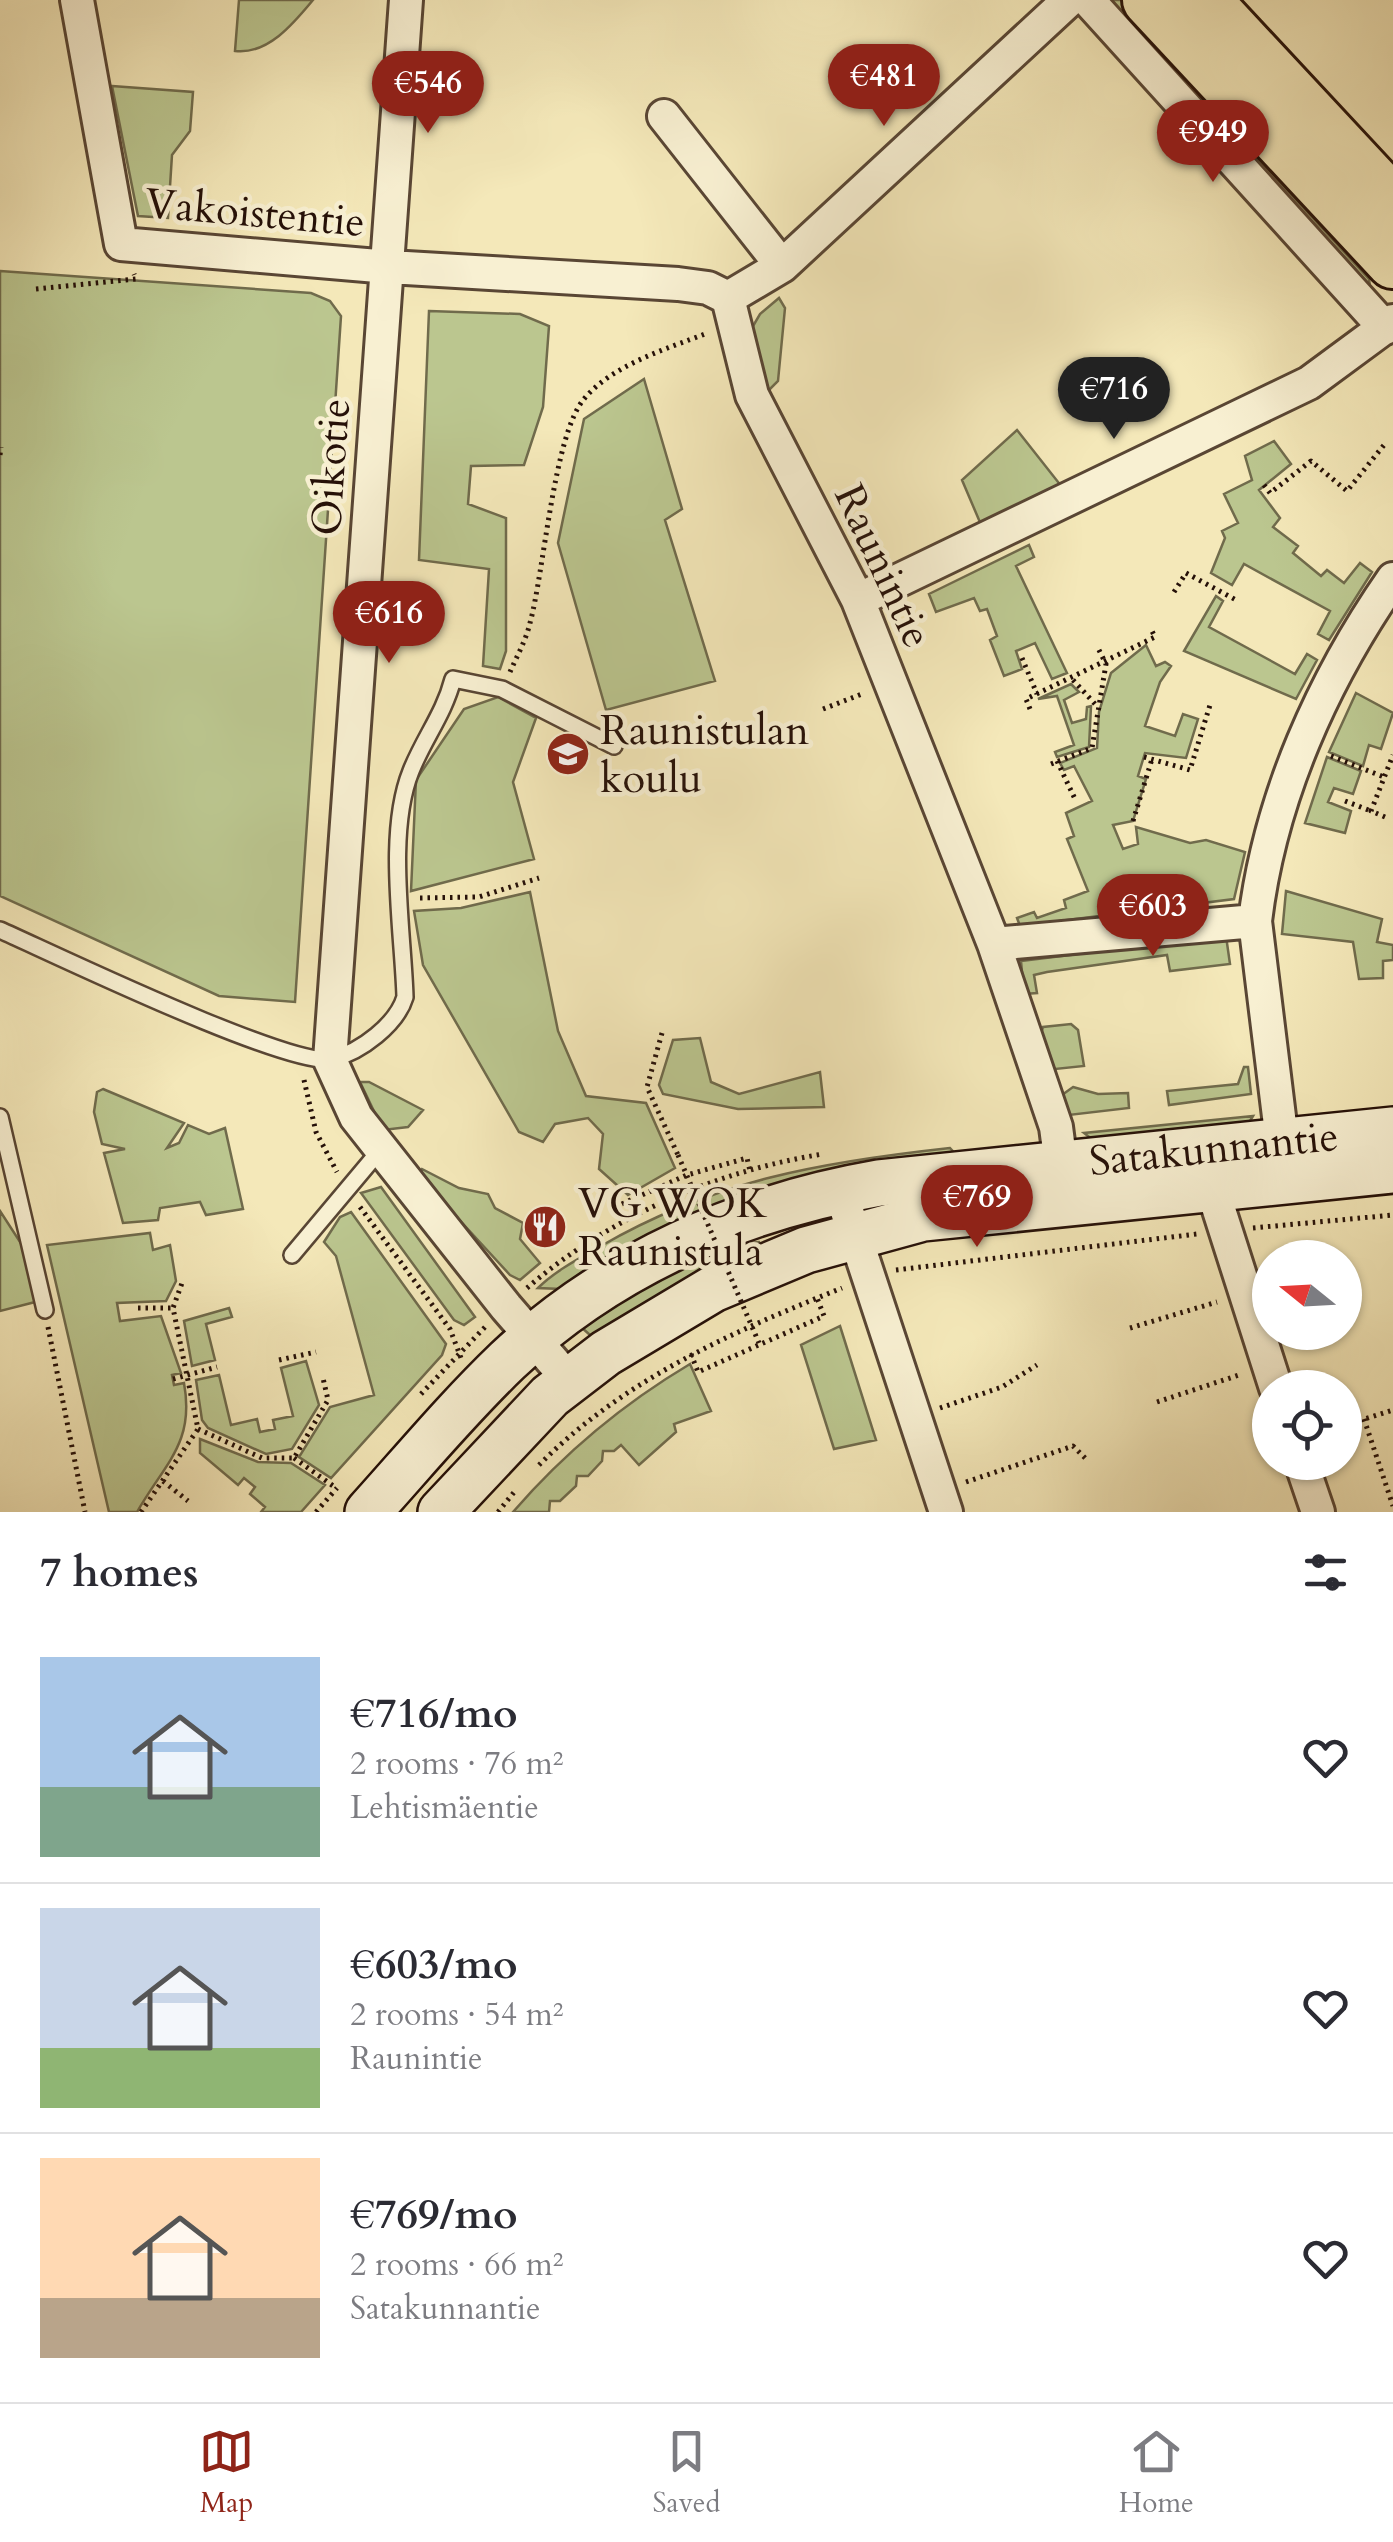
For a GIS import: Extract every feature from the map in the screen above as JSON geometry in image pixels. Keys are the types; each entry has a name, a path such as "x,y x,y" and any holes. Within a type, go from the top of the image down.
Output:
{"highway":[{"path":"1149,0 1393,262"},
{"path":"1204,0 1393,204"}],"main road":[{"name":"Satakunnantie","path":"442,1512 569,1380 662,1317 713,1289 854,1234 1063,1184 1282,1141 1393,1130"},
{"name":"Satakunnantie","path":"353,1500 533,1338 610,1282 686,1241 760,1212 840,1190 1063,1184 1212,1188 1393,1170"}],"street":[{"name":"Vakoistentie","path":"77,0 121,244 389,268"},
{"name":"Oikotie","path":"330,1060 406,0"},
{"path":"389,268 678,284 708,288 728,298 782,266 1068,0"},
{"path":"858,600 1309,383 1389,324 1088,0"},
{"path":"664,116 782,266"},
{"name":"Raunintie","path":"728,298 752,395 858,600 994,944 1056,1128 1063,1184"},
{"path":"1282,1141 1255,920 1266,860 1296,760 1323,695 1393,579"},
{"path":"994,944 1255,920"},
{"path":"330,1060 341,1092 381,1150 569,1380"},
{"path":"1212,1188 1270,1370"},
{"path":"840,1190 944,1502"},
{"path":"1307,1480 1318,1512"}],"lane":[{"path":"0,930 262,1044 330,1060 362,1046 400,1012 405,997 400,823 410,772 445,711 452,679 502,689 614,746"},
{"path":"0,1117 44,1310"},
{"path":"292,1255 381,1150"}],"path":[{"path":"36,289 136,279 121,244"},
{"path":"502,689 530,626 562,459 582,401 599,385 654,354 716,330"},
{"path":"1264,486 1270,493 1311,461 1347,491 1384,445"},
{"path":"0,446 0,455"},
{"path":"1174,592 1186,573 1238,601"},
{"path":"1030,709 1026,699 1106,664 1155,637 1152,630"},
{"path":"1076,801 1054,763 1092,748 1096,704 1106,664 1098,648"},
{"path":"1022,658 1037,694"},
{"path":"1074,680 1096,704"},
{"path":"823,709 891,683"},
{"path":"1144,757 1190,770 1210,705"},
{"path":"1318,752 1384,777"},
{"path":"1371,811 1393,755"},
{"path":"1133,821 1152,760"},
{"path":"1345,801 1386,816"},
{"path":"400,897 479,897 539,878"},
{"path":"662,1033 647,1087 759,1344"},
{"path":"615,1207 686,1174 748,1158 750,1171"},
{"path":"1246,1229 1393,1216"},
{"path":"530,1475 602,1410 691,1354 756,1321 817,1298 916,1265 1200,1234"},
{"path":"141,1512 198,1429 173,1308 182,1283"},
{"path":"1130,1328 1244,1294"},
{"path":"691,1354 698,1372 824,1316 817,1298"},
{"path":"138,1308 173,1308"},
{"path":"44,1310 85,1512"},
{"path":"456,1354 475,1335"},
{"path":"279,1360 316,1352"},
{"path":"942,1408 1002,1387 1037,1365"},
{"path":"173,1379 217,1368"},
{"path":"294,1458 328,1400 322,1378"},
{"path":"1157,1402 1252,1381"},
{"path":"1393,1410 1364,1419 1393,1506"},
{"path":"198,1429 262,1458 294,1458 353,1500"},
{"path":"944,1502 1073,1446 1086,1459"},
{"path":"162,1480 188,1502"},
{"path":"498,1512 518,1487"}],"green space":[{"path":"239,0 313,0 269,43 235,51"},
{"path":"1105,0 1127,0 1219,116 1369,279 1371,294"},
{"path":"112,86 193,92 190,131 172,155 168,218 138,216"},
{"path":"0,271 311,293 330,301 341,316 295,1002 219,996 0,896"},
{"path":"779,298 785,308 778,381 766,393 749,333 760,314"},
{"path":"429,311 520,314 549,326 543,407 524,465 471,466 468,504 506,518 506,651 500,669 483,666 489,569 419,560"},
{"path":"644,379 682,509 665,520 715,681 606,710 558,543 584,419"},
{"path":"1017,430 1062,487 982,527 962,480"},
{"path":"1274,441 1291,464 1259,490 1280,518 1273,527 1298,546 1293,553 1321,576 1327,570 1344,583 1360,563 1372,572 1329,640 1318,634 1330,611 1244,564 1232,585 1211,573 1225,538 1222,531 1238,523 1224,494 1252,480 1245,456"},
{"path":"1029,545 1034,557 1016,566 1067,673 1052,679 1035,643 1016,651 1022,669 1004,676 990,640 997,636 987,609 980,611 974,598 936,612 929,594"},
{"path":"1216,596 1223,601 1209,627 1295,674 1307,654 1317,660 1296,699 1184,651"},
{"path":"1146,645 1156,666 1165,662 1171,666 1160,682 1145,726 1175,736 1183,714 1198,719 1186,758 1145,753 1138,776 1146,779 1133,821 1113,825 1123,849 1138,844 1136,827 1190,843 1206,840 1245,852 1234,899 1020,926 1017,918 1034,912 1037,918 1066,908 1064,900 1088,891 1067,839 1074,836 1066,813 1092,801 1074,766 1064,770 1060,763 1097,748 1099,712 1111,673"},
{"path":"1071,684 1079,692 1064,700 1072,723 1086,719 1087,707 1091,706 1089,747 1057,757 1055,752 1074,745 1057,696 1038,699"},
{"path":"1356,693 1393,713 1381,749 1369,745 1363,766 1329,752"},
{"path":"498,697 536,718 513,782 534,859 411,891 416,780 464,709"},
{"path":"1327,757 1361,771 1353,794 1334,788 1328,802 1351,811 1345,833 1305,823"},
{"path":"1286,891 1382,919 1377,942 1393,945 1393,960 1383,961 1383,978 1359,979 1353,942 1282,934"},
{"path":"530,892 558,1031 586,1096 646,1103 675,1168 628,1195 599,1169 603,1134 588,1118 555,1124 543,1142 519,1132 423,965 414,911 461,908"},
{"path":"1226,936 1230,964 1170,971 1167,955 1047,972 1034,975 1037,993 1024,994 1021,961"},
{"path":"1071,1024 1078,1030 1084,1066 1046,1070 1039,1039 1043,1027"},
{"path":"700,1038 711,1082 739,1094 820,1072 824,1107 738,1109 663,1094 659,1085 673,1040"},
{"path":"1244,1067 1248,1067 1251,1094 1169,1105 1167,1091 1238,1084"},
{"path":"360,1082 369,1082 423,1110 408,1127 383,1130"},
{"path":"1073,1087 1098,1094 1128,1093 1129,1108 1069,1115 1062,1095"},
{"path":"103,1089 184,1123 167,1148 179,1143 188,1125 209,1134 225,1128 243,1209 206,1215 200,1202 160,1208 158,1220 123,1223 104,1153 125,1149 102,1144 94,1112 97,1092"},
{"path":"1253,1116 1247,1126 1093,1140 1084,1133"},
{"path":"950,1148 959,1158 562,1289 538,1288 568,1265 643,1223 728,1190 813,1168"},
{"path":"422,1169 459,1188 488,1194 495,1208 523,1223 520,1239 540,1263 520,1280 510,1275 418,1175"},
{"path":"381,1187 475,1317 464,1325 454,1320 361,1193"},
{"path":"0,1211 24,1248 39,1301 0,1311"},
{"path":"351,1212 446,1344 442,1355 331,1478 299,1457 330,1407 374,1395 336,1256 324,1242 340,1217"},
{"path":"150,1233 153,1250 170,1245 176,1281 166,1301 117,1303 120,1321 161,1316 181,1373 172,1375 174,1385 184,1383 185,1422 175,1452 137,1512 109,1512 47,1245"},
{"path":"759,1242 763,1251 590,1335 581,1327 621,1298 687,1261 735,1245"},
{"path":"229,1308 232,1317 206,1324 215,1360 192,1366 184,1321"},
{"path":"840,1326 876,1440 834,1449 801,1345"},
{"path":"306,1361 319,1405 292,1449 266,1454 208,1428 202,1420 196,1380 219,1375 231,1425 257,1419 260,1432 275,1429 273,1420 293,1416 281,1368"},
{"path":"690,1364 711,1411 674,1424 676,1432 639,1465 621,1445 614,1451 603,1451 602,1461 588,1476 577,1476 576,1486 560,1501 550,1501 549,1512 513,1512 595,1431"},
{"path":"200,1439 258,1462 291,1463 325,1485 301,1512 261,1512 265,1507 250,1494 255,1487 244,1478 238,1485 200,1453"}],"place":[{"name":"Raunistulan koulu","path":"568,754"},
{"name":"VG WOK Raunistula","path":"545,1227"}]}
